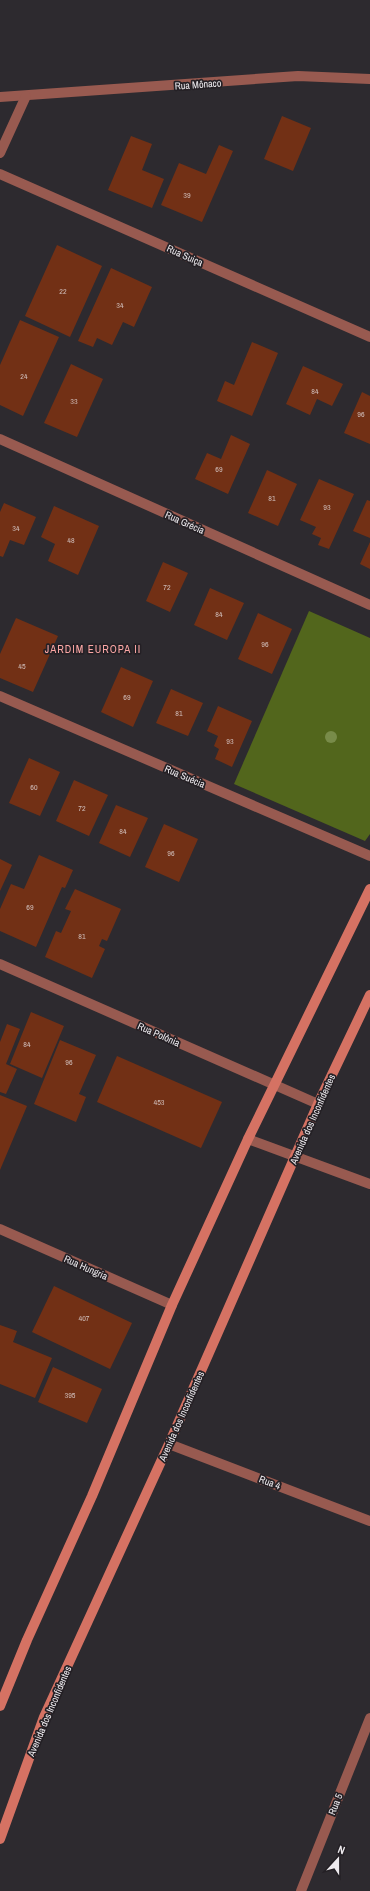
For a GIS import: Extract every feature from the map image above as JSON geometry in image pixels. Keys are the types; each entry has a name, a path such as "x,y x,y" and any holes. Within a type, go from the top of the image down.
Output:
{"street":[{"name":"Rua Mônaco","path":"0,97 298,76 370,79"},
{"path":"0,153 26,96"},
{"name":"Rua Suiça","path":"0,174 370,336"},
{"name":"Rua Grécia","path":"0,439 370,605"},
{"name":"Rua Suécia","path":"0,696 370,856"},
{"path":"0,1706 27,1640 92,1496 172,1304 248,1140 370,889"},
{"name":"Rua Polônia","path":"0,964 318,1104"},
{"name":"Avenida dos Inconfidentes","path":"0,1839 44,1717 169,1444 318,1104 370,995"},
{"path":"248,1140 294,1158 370,1184"},
{"name":"Rua Hungria","path":"0,1229 172,1304"},
{"name":"Rua 4","path":"169,1444 370,1521"},
{"name":"Rua 5","path":"301,1891 370,1718"}],"green space":[{"path":"309,611 370,638 370,834 365,841 234,784"}],"building":[{"path":"282,116 311,128 293,171 264,159"},
{"path":"131,136 152,144 142,170 164,179 152,208 108,190"},
{"path":"219,145 233,151 202,222 161,205 179,163 206,174"},
{"path":"57,245 102,266 70,337 25,316"},
{"path":"111,268 152,287 134,327 123,322 112,345 97,338 93,347 78,341"},
{"path":"20,320 59,337 23,416 0,405 0,365"},
{"path":"252,342 278,353 252,416 217,401 225,381 234,385"},
{"path":"71,364 103,379 77,437 44,423"},
{"path":"303,366 343,384 332,406 317,399 310,415 286,404"},
{"path":"362,392 370,396 370,444 344,433"},
{"path":"231,435 250,444 228,494 195,479 207,453 221,459"},
{"path":"267,470 297,484 278,526 248,513"},
{"path":"319,479 354,494 329,549 318,545 321,538 312,534 316,527 300,520"},
{"path":"367,500 370,501 370,538 353,531"},
{"path":"4,503 36,517 24,545 10,540 3,557 0,556 0,512"},
{"path":"54,506 99,526 78,575 48,561 55,544 41,537"},
{"path":"370,542 370,569 360,564"},
{"path":"163,562 188,573 170,612 146,601"},
{"path":"210,588 244,603 227,640 194,625"},
{"path":"258,613 292,629 272,674 238,659"},
{"path":"16,618 58,636 33,692 0,678 0,654"},
{"path":"121,667 153,681 133,727 101,712"},
{"path":"171,689 203,703 188,736 156,723"},
{"path":"218,706 252,721 232,767 215,759 219,749 214,746 218,736 207,731"},
{"path":"29,758 60,772 40,816 9,803"},
{"path":"74,780 108,795 89,836 56,821"},
{"path":"116,805 148,818 130,857 99,843"},
{"path":"164,824 198,839 179,882 145,867"},
{"path":"39,855 73,870 65,888 62,887 36,947 0,931 0,909 11,884 24,889"},
{"path":"0,859 12,865 0,891"},
{"path":"75,889 121,909 107,941 102,939 99,946 105,949 92,978 45,957 56,931 61,933 71,911 65,909"},
{"path":"31,1012 64,1026 42,1078 10,1064"},
{"path":"7,1024 20,1029 6,1064 17,1069 6,1094 0,1092 0,1042"},
{"path":"60,1040 96,1055 79,1094 86,1097 76,1122 34,1104"},
{"path":"117,1056 222,1102 201,1148 97,1102"},
{"path":"0,1095 27,1106 0,1170"},
{"path":"54,1286 132,1323 110,1369 32,1332"},
{"path":"0,1325 17,1331 13,1342 52,1358 35,1398 0,1384"},
{"path":"53,1367 102,1389 87,1423 38,1402"}],"district":[{"name":"JARDIM EUROPA II","path":"93,649"}]}
